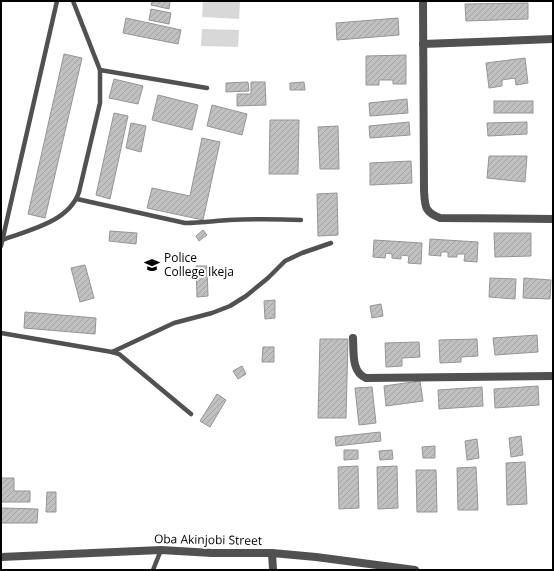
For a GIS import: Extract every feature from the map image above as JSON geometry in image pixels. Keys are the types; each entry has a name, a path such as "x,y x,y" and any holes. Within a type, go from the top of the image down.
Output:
{"street":[{"path":"423,1 425,208 432,215 440,218 553,219"},
{"path":"423,44 553,39"},
{"path":"353,338 356,370 361,376 366,378 553,376"},
{"name":"Oba Akinjobi Street","path":"1,557 161,550 212,553 272,553 376,567 415,570"},
{"path":"272,553 272,570"}],"lane":[{"path":"1,246 57,1"},
{"path":"2,240 57,219 71,208 77,199 90,152 100,103 100,70 72,1"},
{"path":"100,70 207,88"},
{"path":"77,199 185,222 201,223 227,220 276,219 301,220"},
{"path":"112,352 174,323 212,313 230,306 246,296 268,278 285,261 302,253 331,243"},
{"path":"1,333 112,352 125,359 191,414"},
{"path":"153,570 161,550"}],"shaded area":[{"path":"203,1 240,2 239,19 202,17"},
{"path":"202,29 239,30 238,47 201,46"}],"building":[{"path":"152,1 170,1 169,9 151,5"},
{"path":"528,3 528,19 466,21 465,4"},
{"path":"151,9 171,13 169,24 149,20"},
{"path":"126,18 181,30 178,44 123,33"},
{"path":"398,18 399,35 337,40 336,23"},
{"path":"64,54 82,58 45,218 28,214"},
{"path":"406,55 406,84 393,84 393,80 379,80 379,85 366,85 366,56"},
{"path":"525,58 528,83 516,85 515,78 502,80 502,86 489,88 486,63"},
{"path":"114,79 143,86 138,104 109,98"},
{"path":"248,82 249,91 226,92 226,83"},
{"path":"251,82 265,82 266,105 237,106 237,94 251,94"},
{"path":"304,82 305,90 290,90 290,83"},
{"path":"158,95 198,105 192,130 152,120"},
{"path":"407,99 408,113 370,116 369,103"},
{"path":"494,101 533,101 533,113 494,113"},
{"path":"212,105 247,114 242,135 207,126"},
{"path":"114,113 128,116 110,199 96,195"},
{"path":"270,120 299,120 298,174 269,174"},
{"path":"409,122 410,135 370,138 369,126"},
{"path":"527,122 527,134 488,136 487,123"},
{"path":"131,123 146,126 141,152 126,148"},
{"path":"338,126 339,169 320,169 318,127"},
{"path":"202,138 220,142 203,220 147,208 152,188 190,196"},
{"path":"489,156 527,156 525,182 487,178"},
{"path":"411,161 412,183 370,185 370,163"},
{"path":"337,193 338,235 318,236 317,194"},
{"path":"203,230 207,235 199,241 196,236"},
{"path":"110,231 137,233 136,244 109,241"},
{"path":"494,233 531,233 531,256 495,257"},
{"path":"430,239 478,242 477,262 464,261 465,254 457,254 457,257 448,257 448,252 441,252 441,256 429,255"},
{"path":"374,240 422,243 421,264 408,263 409,256 401,255 401,259 392,258 392,254 386,253 385,258 373,257"},
{"path":"85,265 94,298 80,302 71,268"},
{"path":"196,266 207,266 208,296 197,297"},
{"path":"490,278 516,279 515,299 489,297"},
{"path":"524,278 551,280 550,299 523,298"},
{"path":"275,300 275,318 265,319 264,301"},
{"path":"381,304 383,316 372,318 370,306"},
{"path":"25,312 96,318 95,334 24,328"},
{"path":"537,335 538,352 495,355 493,338"},
{"path":"320,339 348,339 346,418 318,418"},
{"path":"477,339 478,356 461,357 461,362 440,363 439,340"},
{"path":"419,342 420,357 402,358 402,366 386,367 385,343"},
{"path":"263,347 274,347 274,362 262,362"},
{"path":"242,366 246,374 238,379 233,371"},
{"path":"420,381 423,401 386,406 384,386"},
{"path":"538,386 539,405 495,408 494,389"},
{"path":"372,387 376,423 359,425 355,388"},
{"path":"482,387 483,406 439,409 438,390"},
{"path":"217,394 226,400 210,427 200,421"},
{"path":"380,432 381,441 336,446 335,437"},
{"path":"521,436 523,455 511,457 509,438"},
{"path":"477,439 479,458 467,460 465,441"},
{"path":"435,446 435,458 423,458 422,447"},
{"path":"344,450 358,450 358,459 344,460"},
{"path":"392,450 393,459 380,460 379,451"},
{"path":"525,462 527,504 507,505 506,463"},
{"path":"358,466 359,508 339,509 338,467"},
{"path":"397,466 398,508 378,509 377,467"},
{"path":"476,467 478,510 458,510 457,468"},
{"path":"416,470 436,470 437,512 417,512"},
{"path":"1,478 14,478 14,491 30,491 30,502 1,502"},
{"path":"47,492 56,492 56,512 46,512"},
{"path":"1,508 38,509 37,523 1,523"}],"place":[{"name":"Police College Ikeja","path":"152,265"}]}
